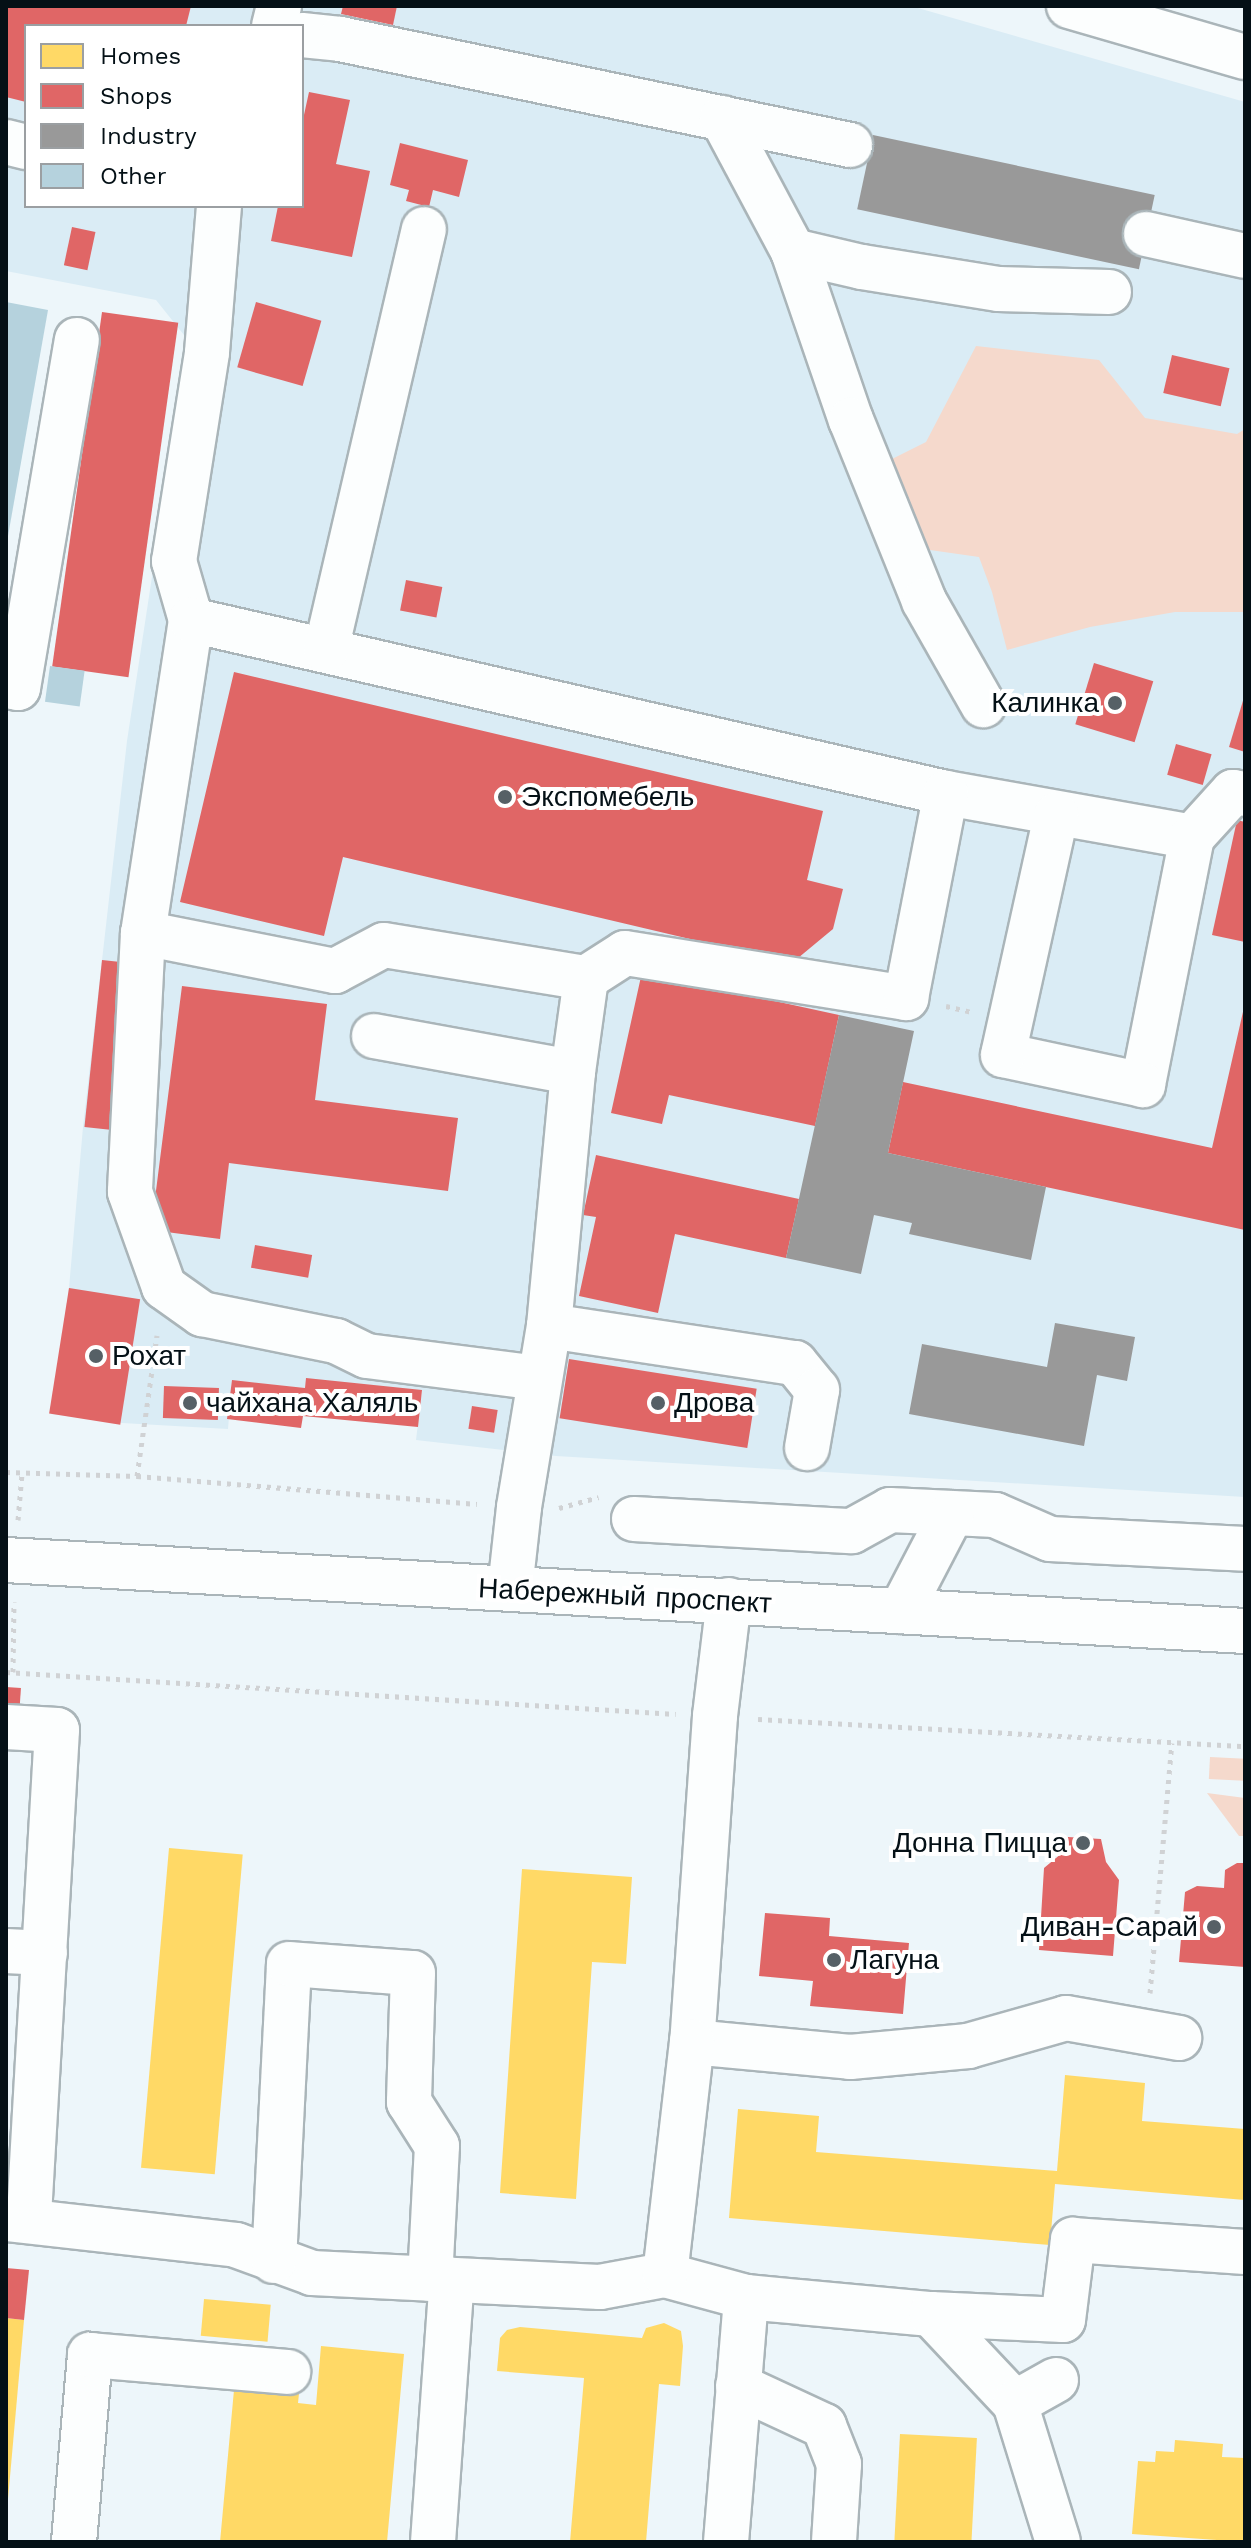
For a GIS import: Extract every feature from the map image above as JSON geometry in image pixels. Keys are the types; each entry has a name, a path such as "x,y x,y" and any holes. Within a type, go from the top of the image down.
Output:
{"main road":[{"path":"1069,6 1245,57"},
{"path":"304,35 355,42 850,145"},
{"path":"722,118 793,251 851,420 924,601 983,705"},
{"path":"219,208 207,353 174,561 191,620 143,933 130,1192 164,1287 202,1314 336,1341 367,1356 539,1378"},
{"path":"326,650 424,229"},
{"path":"1146,234 1245,256"},
{"path":"793,251 862,267 998,289 1109,292"},
{"path":"6,686 18,688 77,340"},
{"path":"191,620 946,793 1192,837"},
{"path":"1056,815 1003,1055 1143,1085 1192,837 1233,792 1245,794"},
{"path":"143,933 335,971 384,945 586,978 625,953 906,998 946,793"},
{"path":"510,1589 549,1326 573,1072 586,978"},
{"path":"374,1036 573,1072"},
{"path":"549,1326 795,1363 817,1390 807,1448"},
{"path":"634,1519 852,1531 890,1510 995,1515 1050,1539 1245,1549"},
{"path":"901,1611 952,1513"},
{"name":"Набережный проспект","path":"6,1560 1245,1631"},
{"path":"665,2275 692,2042 715,1716 729,1600"},
{"path":"6,1727 57,1730 25,1952 18,2219 236,2245 312,2273 600,2287 665,2275 746,2297 931,2314 1063,2320 1073,2240 1245,2252"},
{"path":"274,2261 289,1964 413,1973 409,2102 437,2146 441,2280 433,2542"},
{"path":"692,2042 850,2057 968,2046 1066,2018 1162,2035"},
{"path":"726,2542 746,2297"},
{"path":"931,2314 1015,2403 1058,2542"},
{"path":"74,2542 90,2355 288,2372"},
{"path":"1015,2403 1056,2380"},
{"path":"738,2386 824,2426 839,2464 834,2542"}],"path":[{"path":"137,1476 164,1287"},
{"path":"6,1672 1245,1746"},
{"path":"1162,2035 1172,1743"}],"shaded area":[{"path":"6,6 911,6 1245,102 1245,1497 556,1456 416,1440 422,1390 305,1388 232,1381 228,1429 122,1423 51,1414 69,1288 83,1127 127,741 188,340 156,300 6,271"},
{"path":"976,346 1099,360 1145,418 1237,434 1245,429 1245,612 1175,612 1090,627 1007,650 979,557 909,547 886,462 926,442"},
{"path":"1210,1757 1245,1759 1244,1781 1209,1779"},
{"path":"1207,1793 1245,1798 1245,1836 1239,1836"}],"building: Homes":[{"path":"169,1848 243,1854 215,2174 141,2168"},
{"path":"522,1869 632,1877 626,1964 592,1962 576,2199 500,2193"},
{"path":"1065,2075 1145,2083 1142,2121 1245,2129 1245,2200 1055,2184 1050,2245 729,2218 738,2109 819,2116 816,2152 1057,2171"},
{"path":"204,2299 271,2305 268,2342 201,2336"},
{"path":"6,2318 24,2320 8,2499 6,2499"},
{"path":"664,2323 681,2331 680,2386 659,2384 646,2542 570,2542 584,2378 497,2371 500,2338 507,2330 520,2327 642,2338 646,2328"},
{"path":"321,2346 404,2354 387,2542 220,2542 235,2379 300,2384 298,2403 316,2405"},
{"path":"900,2434 977,2438 971,2542 894,2542"},
{"path":"1175,2440 1223,2444 1222,2457 1245,2458 1245,2542 1132,2534 1138,2461 1155,2462 1156,2451 1174,2452"}],"building: Shops":[{"path":"6,6 191,6 186,24 24,24 24,102 6,97"},
{"path":"343,6 397,6 393,25 341,14"},
{"path":"309,92 350,100 336,164 370,171 352,257 271,241 278,208 304,208 304,115"},
{"path":"400,143 468,160 459,197 433,190 429,207 406,201 409,190 390,185"},
{"path":"72,227 95,232 87,270 64,265"},
{"path":"256,302 321,321 303,386 237,367"},
{"path":"102,312 178,323 128,677 52,667"},
{"path":"1172,355 1229,368 1221,406 1163,393"},
{"path":"406,580 442,587 436,617 400,610"},
{"name":"Калинка","path":"1094,663 1153,681 1135,742 1075,724"},
{"name":"Экспомебель","path":"234,672 823,811 807,880 843,889 833,929 792,963 343,857 324,936 180,902"},
{"path":"1245,694 1245,752 1229,747"},
{"path":"1176,744 1212,754 1203,785 1167,775"},
{"path":"1237,820 1245,822 1245,942 1212,935"},
{"path":"102,960 130,963 112,1130 84,1127"},
{"path":"642,972 839,1015 815,1126 669,1095 662,1124 611,1113"},
{"path":"182,986 327,1004 315,1100 458,1118 448,1191 229,1163 220,1239 151,1230"},
{"path":"1245,1003 1245,1230 888,1153 903,1082 1212,1148"},
{"path":"596,1155 799,1199 786,1258 675,1234 658,1313 579,1296 596,1217 583,1215"},
{"path":"255,1245 312,1255 308,1278 251,1268"},
{"name":"Рохат","path":"69,1288 140,1299 120,1425 49,1413"},
{"name":"Дрова","path":"569,1359 757,1389 747,1448 560,1418"},
{"path":"306,1378 422,1390 418,1427 303,1416 301,1428 227,1419 232,1380 305,1388"},
{"name":"чайхана Халяль","path":"164,1386 219,1388 218,1420 163,1418"},
{"path":"472,1406 498,1410 494,1433 468,1429"},
{"path":"6,1687 21,1688 19,1709 6,1708"},
{"path":"1068,1837 1101,1839 1106,1862 1119,1880 1113,1956 1039,1950 1044,1868 1062,1853"},
{"name":"Диван-Сарай","path":"1237,1863 1245,1863 1245,1967 1179,1962 1185,1892 1197,1886 1224,1888 1225,1870"},
{"name":"Лагуна","path":"765,1913 830,1918 829,1936 909,1943 903,2014 810,2006 813,1981 759,1976"},
{"path":"6,2268 29,2270 24,2320 6,2318"}],"building: Industry":[{"path":"873,135 1155,195 1139,269 857,209"},
{"path":"839,1015 914,1031 888,1153 1046,1187 1031,1260 909,1234 912,1223 874,1215 861,1274 786,1258"},
{"path":"1055,1323 1135,1337 1127,1381 1097,1375 1084,1446 909,1414 922,1344 1047,1367"}],"building: Other":[{"path":"6,302 48,310 8,536 6,536"},
{"path":"50,666 85,671 80,707 45,702"}],"place":[{"name":"Калинка","path":"1115,703"},
{"name":"Экспомебель","path":"505,797"},
{"name":"Рохат","path":"96,1356"},
{"name":"чайхана Халяль","path":"190,1403"},
{"name":"Дрова","path":"658,1403"},
{"name":"Донна Пицца","path":"1083,1843"},
{"name":"Диван-Сарай","path":"1214,1927"},
{"name":"Лагуна","path":"834,1960"}]}
